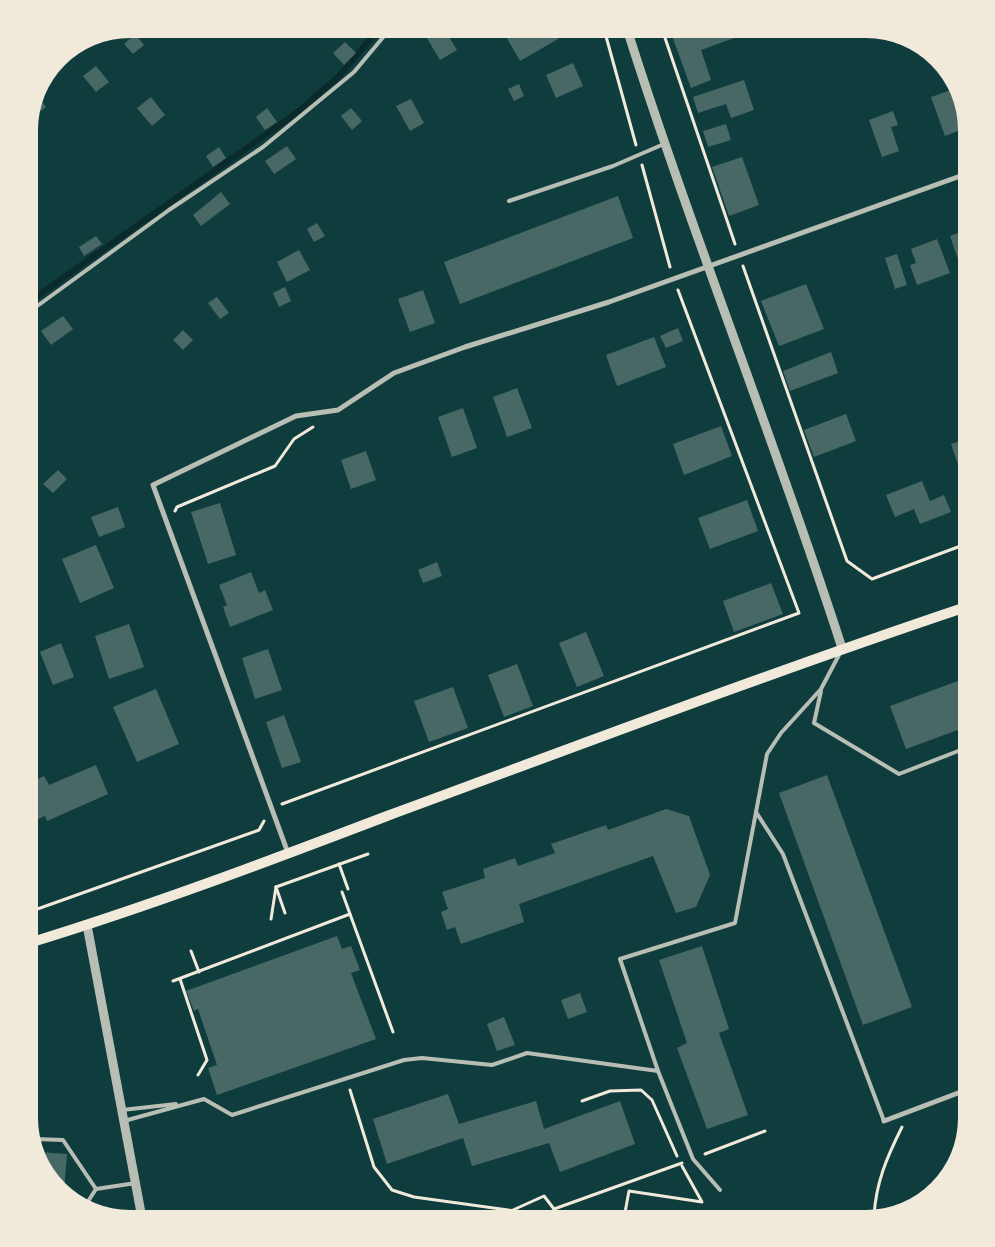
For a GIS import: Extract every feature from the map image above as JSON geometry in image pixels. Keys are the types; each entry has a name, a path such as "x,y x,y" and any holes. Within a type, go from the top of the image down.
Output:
{"main road":[{"path":"38,940 87,926 288,854 842,648 958,609"}],"street":[{"path":"630,38 707,265 817,570 842,648"},
{"path":"288,854 153,485 296,416 338,410 394,373 465,347 609,302 673,277 958,177"},
{"path":"87,926 141,1210"},
{"path":"884,1121 958,1093"}],"lane":[{"path":"38,305 169,210 263,147 354,72 382,38"},
{"path":"509,201 613,166 665,144"},
{"path":"720,1190 692,1159 658,1071 620,960 736,923 767,754 781,733 821,689 842,648"},
{"path":"821,689 814,723 899,774 958,751"},
{"path":"756,812 783,854 884,1121"},
{"path":"124,1121 204,1099 232,1115 347,1080 404,1060 422,1058 492,1065 526,1053 658,1071"},
{"path":"122,1110 140,1106 181,1104"},
{"path":"41,1139 63,1140 96,1189"},
{"path":"89,1200 96,1189 136,1183"}],"path":[{"path":"38,909 258,830 272,808 799,613 673,277 606,38"},
{"path":"665,38 738,254 847,561 872,579 958,547"},
{"path":"168,525 177,508 275,466 294,439 338,410"},
{"path":"276,887 368,854"},
{"path":"339,864 348,889"},
{"path":"276,887 285,913"},
{"path":"271,919 276,887"},
{"path":"342,892 393,1032"},
{"path":"173,981 350,914"},
{"path":"191,951 200,972"},
{"path":"180,979 208,1060 198,1075"},
{"path":"347,1080 374,1167 392,1190 414,1197 512,1210 544,1196 554,1209 765,1131"},
{"path":"582,1101 610,1091 641,1090 652,1100 680,1164 702,1202 629,1191 623,1184"},
{"path":"875,1209 876,1190 889,1153 910,1111"},
{"path":"625,1210 629,1191"}],"building":[{"path":"131,38 138,38 144,45 133,54 124,44"},
{"path":"427,38 450,38 457,50 440,60"},
{"path":"507,38 558,38 558,39 520,61"},
{"path":"673,38 734,38 701,50 711,80 691,88"},
{"path":"345,42 356,53 344,65 333,53"},
{"path":"573,63 583,86 556,98 546,75"},
{"path":"96,66 109,82 96,92 83,76"},
{"path":"744,80 754,110 731,118 726,104 698,113 693,97"},
{"path":"519,84 524,96 514,101 508,89"},
{"path":"949,91 956,112 958,131 945,136 931,97"},
{"path":"151,97 165,115 152,126 137,108"},
{"path":"411,99 424,123 410,131 396,106"},
{"path":"42,102 46,107 39,112"},
{"path":"267,108 277,122 265,130 256,117"},
{"path":"351,108 362,121 352,130 341,116"},
{"path":"893,111 898,125 891,127 899,151 882,157 869,120"},
{"path":"726,124 731,140 708,147 703,131"},
{"path":"287,146 296,159 274,174 265,161"},
{"path":"219,147 226,158 213,167 206,156"},
{"path":"742,157 759,205 729,216 712,167"},
{"path":"221,192 230,204 201,226 193,215"},
{"path":"618,196 633,238 460,304 444,262"},
{"path":"317,223 325,236 314,242 307,229"},
{"path":"958,233 958,259 950,236"},
{"path":"96,236 102,244 84,256 79,247"},
{"path":"937,239 950,273 917,285 910,265 916,263 911,249"},
{"path":"299,250 310,270 287,282 277,262"},
{"path":"897,254 907,285 895,289 885,258"},
{"path":"806,284 824,329 779,346 761,301"},
{"path":"285,287 291,301 279,307 273,293"},
{"path":"423,290 435,323 410,332 398,299"},
{"path":"217,297 229,313 220,319 208,303"},
{"path":"63,316 73,329 51,345 41,331"},
{"path":"678,328 683,341 666,348 660,336"},
{"path":"183,330 193,340 183,350 173,340"},
{"path":"654,337 666,367 617,386 606,355"},
{"path":"831,352 838,373 790,391 783,371"},
{"path":"517,388 532,428 507,437 493,397"},
{"path":"463,408 477,448 452,457 438,417"},
{"path":"846,414 856,441 814,457 804,430"},
{"path":"721,426 732,456 684,475 673,444"},
{"path":"958,442 958,464 951,444"},
{"path":"366,451 376,480 351,489 341,460"},
{"path":"58,470 67,479 53,493 43,484"},
{"path":"922,481 930,501 944,495 951,512 920,524 914,509 895,517 886,495"},
{"path":"747,500 758,531 710,549 698,518"},
{"path":"220,503 236,555 208,564 191,512"},
{"path":"118,507 125,527 99,537 91,517"},
{"path":"96,545 114,588 80,603 62,559"},
{"path":"437,562 442,576 423,583 418,570"},
{"path":"251,572 259,593 265,590 273,610 230,627 223,607 227,605 219,585"},
{"path":"771,583 783,614 734,632 723,601"},
{"path":"129,624 144,667 109,679 95,636"},
{"path":"586,632 604,676 577,687 559,643"},
{"path":"61,643 74,677 53,685 40,652"},
{"path":"268,649 282,690 255,699 242,658"},
{"path":"517,664 533,706 504,717 488,675"},
{"path":"958,681 958,730 906,749 890,706"},
{"path":"453,687 468,728 429,742 414,701"},
{"path":"156,689 179,744 137,762 113,707"},
{"path":"284,715 301,762 282,768 266,722"},
{"path":"96,765 108,794 47,821 45,816 38,819 38,779 44,776 49,785"},
{"path":"827,775 912,1007 863,1025 779,793"},
{"path":"666,809 689,816 710,875 696,907 676,913 653,856 519,904 524,922 461,944 455,927 447,930 441,912 448,909 442,892 485,878 483,869 515,858 518,866 555,853 551,844 606,825 608,830"},
{"path":"337,936 342,949 351,946 360,970 351,973 376,1039 217,1095 208,1068 217,1065 198,1009 194,1011 186,991"},
{"path":"702,946 729,1029 719,1033 748,1115 707,1129 677,1048 687,1043 659,960"},
{"path":"580,993 587,1012 568,1019 561,1000"},
{"path":"504,1017 515,1045 497,1051 487,1024"},
{"path":"448,1094 459,1124 536,1101 544,1129 620,1101 635,1144 560,1172 549,1143 472,1166 463,1138 387,1164 373,1119"},
{"path":"44,1152 67,1154 65,1183 53,1169"}],"waterway":[{"path":"38,296 295,114 338,77 371,38"}]}
